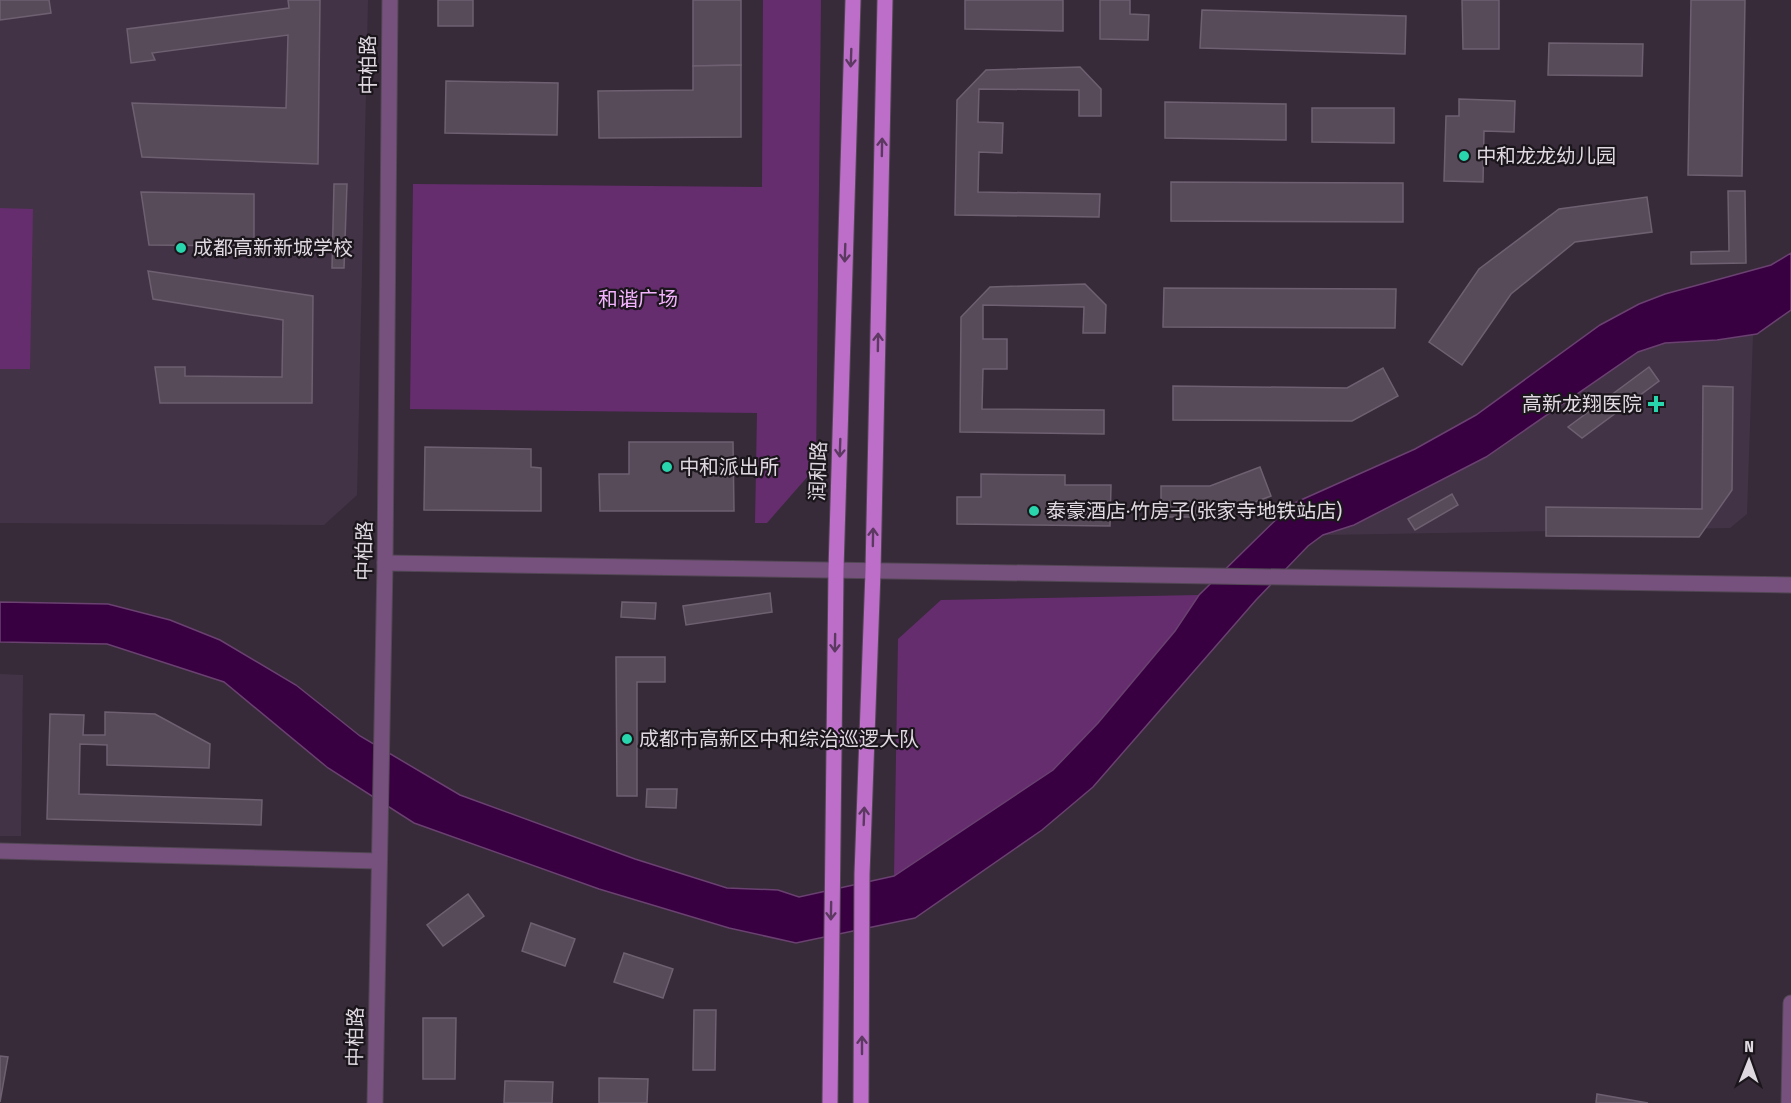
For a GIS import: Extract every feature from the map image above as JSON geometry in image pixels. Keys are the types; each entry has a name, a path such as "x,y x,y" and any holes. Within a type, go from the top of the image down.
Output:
{"main road":[{"name":"润和路","path":"830,1103 836,570 853,0"},
{"path":"861,1103 862,874 873,570 885,0"}],"street":[{"name":"中柏路","path":"375,1103 385,562 390,0"},
{"path":"385,562 1791,585"},
{"path":"0,851 378,861"},
{"path":"1790,1103 1791,1003"}],"shaded area":[{"name":"成都高新新城学校","path":"0,0 368,0 357,495 324,525 0,523"},
{"path":"1791,253 1791,310 1757,334 1717,340 1665,343 1638,352 1486,457 1354,525 1323,535 1308,546 1256,600 1093,787 1042,830 915,918 796,943 729,928 599,889 414,823 328,768 224,682 107,644 0,642 0,602 108,604 170,620 220,640 296,685 360,736 460,795 635,859 727,888 778,890 799,897 894,876 1053,770 1098,723 1175,631 1199,595 1292,504 1415,449 1476,415 1600,325 1639,304 1665,294 1771,265"},
{"name":"高新龙翔医院","path":"1753,335 1747,514 1730,528 1323,535 1338,530 1486,457 1638,352 1665,343"},
{"path":"0,674 23,675 21,836 0,836"}],"green space":[{"name":"和谐广场","path":"763,0 821,0 816,467 767,523 755,523 757,413 410,409 413,184 762,187"},
{"path":"0,208 33,209 30,369 0,369"},
{"path":"1199,595 1175,631 1098,723 1053,770 894,876 898,639 941,600"}],"building":[{"path":"0,0 49,0 51,13 0,20"},
{"path":"288,0 320,0 318,164 142,157 132,103 286,108 288,35 152,53 155,60 131,63 127,29 289,8"},
{"path":"438,0 473,0 473,26 438,26"},
{"path":"693,0 741,0 741,65 693,66"},
{"path":"965,0 1063,0 1063,31 965,29"},
{"path":"1100,0 1130,0 1130,14 1149,15 1148,40 1100,39"},
{"path":"1462,0 1499,0 1499,49 1463,49"},
{"path":"1691,0 1745,0 1742,176 1688,175"},
{"path":"1202,10 1406,16 1405,54 1200,48"},
{"path":"1549,43 1643,44 1642,76 1548,75"},
{"path":"741,65 741,137 599,138 598,91 693,90 693,66"},
{"path":"1080,67 1101,89 1101,116 1079,116 1079,90 979,89 978,122 1003,123 1002,153 979,152 978,192 1100,194 1099,217 955,215 957,100 986,70"},
{"path":"446,81 558,83 557,135 445,133"},
{"name":"中和龙龙幼儿园","path":"1459,99 1515,101 1514,132 1484,131 1483,182 1444,181 1446,116 1459,116"},
{"path":"1165,102 1286,104 1286,140 1165,138"},
{"path":"1312,108 1394,108 1394,143 1312,142"},
{"path":"1171,182 1403,183 1403,222 1171,221"},
{"path":"334,184 347,184 344,268 332,268"},
{"path":"1728,191 1745,191 1746,263 1691,264 1691,252 1729,251"},
{"path":"141,192 254,194 254,246 149,245"},
{"path":"1647,197 1652,232 1575,242 1511,294 1462,365 1429,342 1479,269 1559,209"},
{"path":"148,271 313,296 312,403 160,403 155,367 185,367 185,376 282,377 283,320 153,299"},
{"path":"1085,284 1106,305 1105,333 1083,333 1084,307 983,305 983,339 1007,339 1007,369 983,369 982,409 1104,410 1104,434 960,432 961,317 990,287"},
{"path":"1164,288 1396,289 1395,328 1163,327"},
{"path":"1649,367 1659,381 1582,438 1568,427"},
{"path":"1383,368 1398,396 1352,421 1173,420 1173,386 1347,388"},
{"path":"1703,386 1733,387 1732,490 1699,537 1546,536 1546,507 1702,509"},
{"path":"629,442 733,442 734,511 600,511 599,474 629,474"},
{"path":"425,447 531,449 531,467 541,468 541,511 424,510"},
{"path":"1260,467 1271,496 1215,517 1161,517 1161,486 1210,486"},
{"name":"泰豪酒店·竹房子(张家寺地铁站店)","path":"981,474 1065,475 1065,485 1111,485 1110,526 957,524 957,497 981,497"},
{"path":"1452,494 1458,505 1415,530 1408,519"},
{"path":"770,593 772,612 686,625 683,606"},
{"path":"622,602 656,603 655,619 621,617"},
{"name":"成都市高新区中和综治巡逻大队","path":"616,657 665,657 665,682 637,682 637,796 617,796"},
{"path":"105,712 155,714 210,744 209,768 107,765 107,745 80,744 79,794 262,800 261,825 47,819 50,714 84,715 83,735 105,735"},
{"path":"647,789 677,789 676,808 646,807"},
{"path":"468,894 484,916 443,946 427,925"},
{"path":"531,923 575,939 565,966 522,951"},
{"path":"624,953 673,969 663,998 614,982"},
{"path":"694,1010 716,1010 715,1070 693,1070"},
{"path":"423,1018 456,1018 455,1079 423,1079"},
{"path":"0,1056 8,1057 0,1102"},
{"path":"599,1078 648,1079 647,1103 599,1103"},
{"path":"505,1081 553,1082 552,1103 504,1103"},
{"path":"1597,1094 1648,1103 1596,1103"}],"place":[{"name":"中和龙龙幼儿园","path":"1464,156"},
{"name":"成都高新新城学校","path":"181,248"},
{"name":"高新龙翔医院","path":"1656,404"},
{"name":"中和派出所","path":"667,467"},
{"name":"泰豪酒店·竹房子(张家寺地铁站店)","path":"1034,511"},
{"name":"成都市高新区中和综治巡逻大队","path":"627,739"}]}
